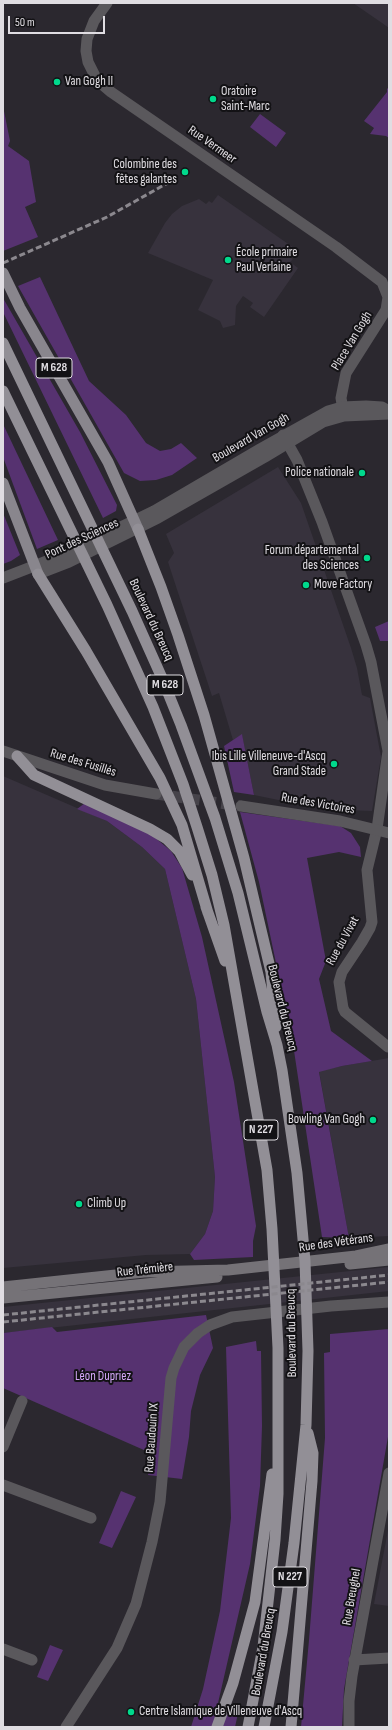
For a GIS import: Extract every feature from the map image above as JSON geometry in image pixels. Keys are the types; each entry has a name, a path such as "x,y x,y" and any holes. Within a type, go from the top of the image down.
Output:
{"highway":[{"name":"Boulevard du Breucq","path":"3,343 129,605 173,703 215,818 227,856 243,912 267,1012 277,1046 288,1107 302,1223 308,1351 306,1425 290,1572 282,1632 264,1727"},
{"name":"Boulevard du Breucq","path":"3,391 107,605 160,725 183,784 212,876 224,926 268,1170 278,1348 278,1494 272,1573 263,1647 248,1727"},
{"path":"136,524 178,635 204,715 244,858 271,972 275,1004 277,1046"},
{"path":"36,570 86,651 160,778 182,825 208,913 234,987"},
{"path":"17,756 34,775 150,829 167,839 184,859 208,913"},
{"path":"291,1727 312,1481 313,1453 306,1425"},
{"path":"217,1727 233,1683 255,1602 278,1428"}],"main road":[{"name":"M 628","path":"3,273 20,308 108,462 136,524"},
{"path":"3,483 36,570"},
{"name":"Rue des Vétérans","path":"288,1267 389,1249"},
{"name":"Rue des Vétérans","path":"288,1267 389,1260"},
{"name":"Rue Trémière","path":"3,1287 144,1272 288,1267"},
{"name":"Rue Trémière","path":"3,1298 288,1267"}],"street":[{"name":"Rue Vermeer","path":"107,3 90,28 87,39 86,51 88,62 96,80 111,92 336,247 382,282"},
{"name":"Place Van Gogh","path":"343,411 342,389 346,373 386,310 388,297 382,282"},
{"name":"Boulevard Van Gogh","path":"136,524 215,486 285,439 323,422 343,411 366,406 382,407 389,411"},
{"name":"Boulevard Van Gogh","path":"343,411 389,414"},
{"name":"Rue du Vivat","path":"285,439 297,460 328,536 346,586 371,662 388,751 377,829 367,870 372,916 370,928 342,972 339,982 345,1012 388,1047"},
{"name":"Pont des Sciences","path":"3,578 36,570 67,558 136,524"},
{"name":"Rue des Fusillés","path":"3,751 105,785 156,794"},
{"name":"Rue des Victoires","path":"241,806 340,821 389,832"},
{"name":"Rue Baudouin IX","path":"66,1727 117,1648 136,1604 152,1542 161,1495 171,1378 174,1368 184,1348 198,1333 210,1325 232,1317 331,1306 389,1302"},
{"path":"3,1447 22,1401"},
{"name":"Rue Breughel","path":"349,1727 348,1700 354,1660 389,1473"},
{"path":"3,1485 91,1518"},
{"path":"3,1649 32,1660"},
{"path":"354,1660 389,1658"}],"shaded area":[{"path":"353,3 389,3 389,28 382,23"},
{"name":"École primaire Paul Verlaine","path":"218,195 294,248 289,256 293,259 290,262 298,268 264,317 250,307 253,303 243,296 236,306 235,325 223,328 220,321 198,310 213,280 148,253 165,223 172,214 182,206 199,199 206,204 209,201 212,203"},
{"path":"278,467 301,503 351,648 357,668 362,695 370,698 381,757 372,811 345,810 298,804 254,795 242,735 233,740 219,693 212,696 168,562 174,553 166,534"},
{"path":"3,776 107,821 142,847 165,869 196,999 215,1177 213,1211 205,1234 190,1254 146,1255 3,1268"},
{"path":"389,1058 389,1236 349,1238 319,1071"},
{"path":"389,1267 389,1291 3,1333 3,1307"},
{"path":"389,1525 389,1606 374,1604"}],"green space":[{"path":"387,88 389,90 389,138 386,136 370,134 374,128 364,121 387,92"},
{"path":"3,106 10,141 8,146 29,161 36,202 25,207 38,237 3,251"},
{"path":"260,114 286,133 276,147 250,127"},
{"path":"40,277 89,381 126,415 146,443 160,451 171,449 181,443 197,458 172,475 156,480 140,481 124,473 18,286"},
{"path":"3,298 80,432 117,505 116,511 103,518 3,312"},
{"path":"3,424 58,540 37,549 3,457"},
{"path":"3,513 20,555 3,564"},
{"path":"389,621 389,641 380,641 375,627"},
{"path":"242,734 254,795 234,792 224,746"},
{"path":"85,803 153,836 171,851 182,868 202,937 234,1082 256,1226 253,1241 253,1257 194,1260 190,1254 205,1234 213,1211 215,1177 196,999 165,869 142,847 107,821 77,809"},
{"path":"240,812 340,826 351,833 360,847 361,857 339,852 307,858 326,961 319,979 331,1031 372,1061 342,1066 319,1072 349,1238 322,1237 293,1044 259,882"},
{"name":"Léon Dupriez","path":"206,1315 213,1348 200,1375 191,1411 189,1437 182,1479 148,1475 153,1454 3,1388 3,1333 52,1327 57,1332"},
{"path":"389,1329 389,1431 344,1689 342,1727 301,1727 325,1438 324,1353 330,1352 330,1334"},
{"path":"256,1341 257,1351 261,1351 262,1426 260,1486 250,1564 218,1703 239,1709 235,1727 191,1727 203,1689 220,1611 231,1518 226,1347"},
{"path":"121,1491 136,1497 112,1548 99,1543"},
{"path":"50,1645 63,1650 48,1681 37,1677"}],"tunnel":[{"path":"156,794 241,806"}],"railway":[{"path":"3,263 107,217 173,180"},
{"path":"3,1315 389,1275"},
{"path":"3,1322 389,1282"}],"place":[{"name":"Van Gogh II","path":"57,82"},
{"name":"Oratoire Saint-Marc","path":"213,99"},
{"name":"Colombine des fêtes galantes","path":"185,172"},
{"name":"École primaire Paul Verlaine","path":"228,260"},
{"name":"Police nationale","path":"362,473"},
{"name":"Forum départemental des Sciences","path":"367,558"},
{"name":"Move Factory","path":"306,585"},
{"name":"Ibis Lille Villeneuve-d'Ascq Grand Stade","path":"334,764"},
{"name":"Bowling Van Gogh","path":"373,1120"},
{"name":"Climb Up","path":"79,1204"},
{"name":"Centre Islamique de Villeneuve d'Ascq","path":"131,1712"}]}
